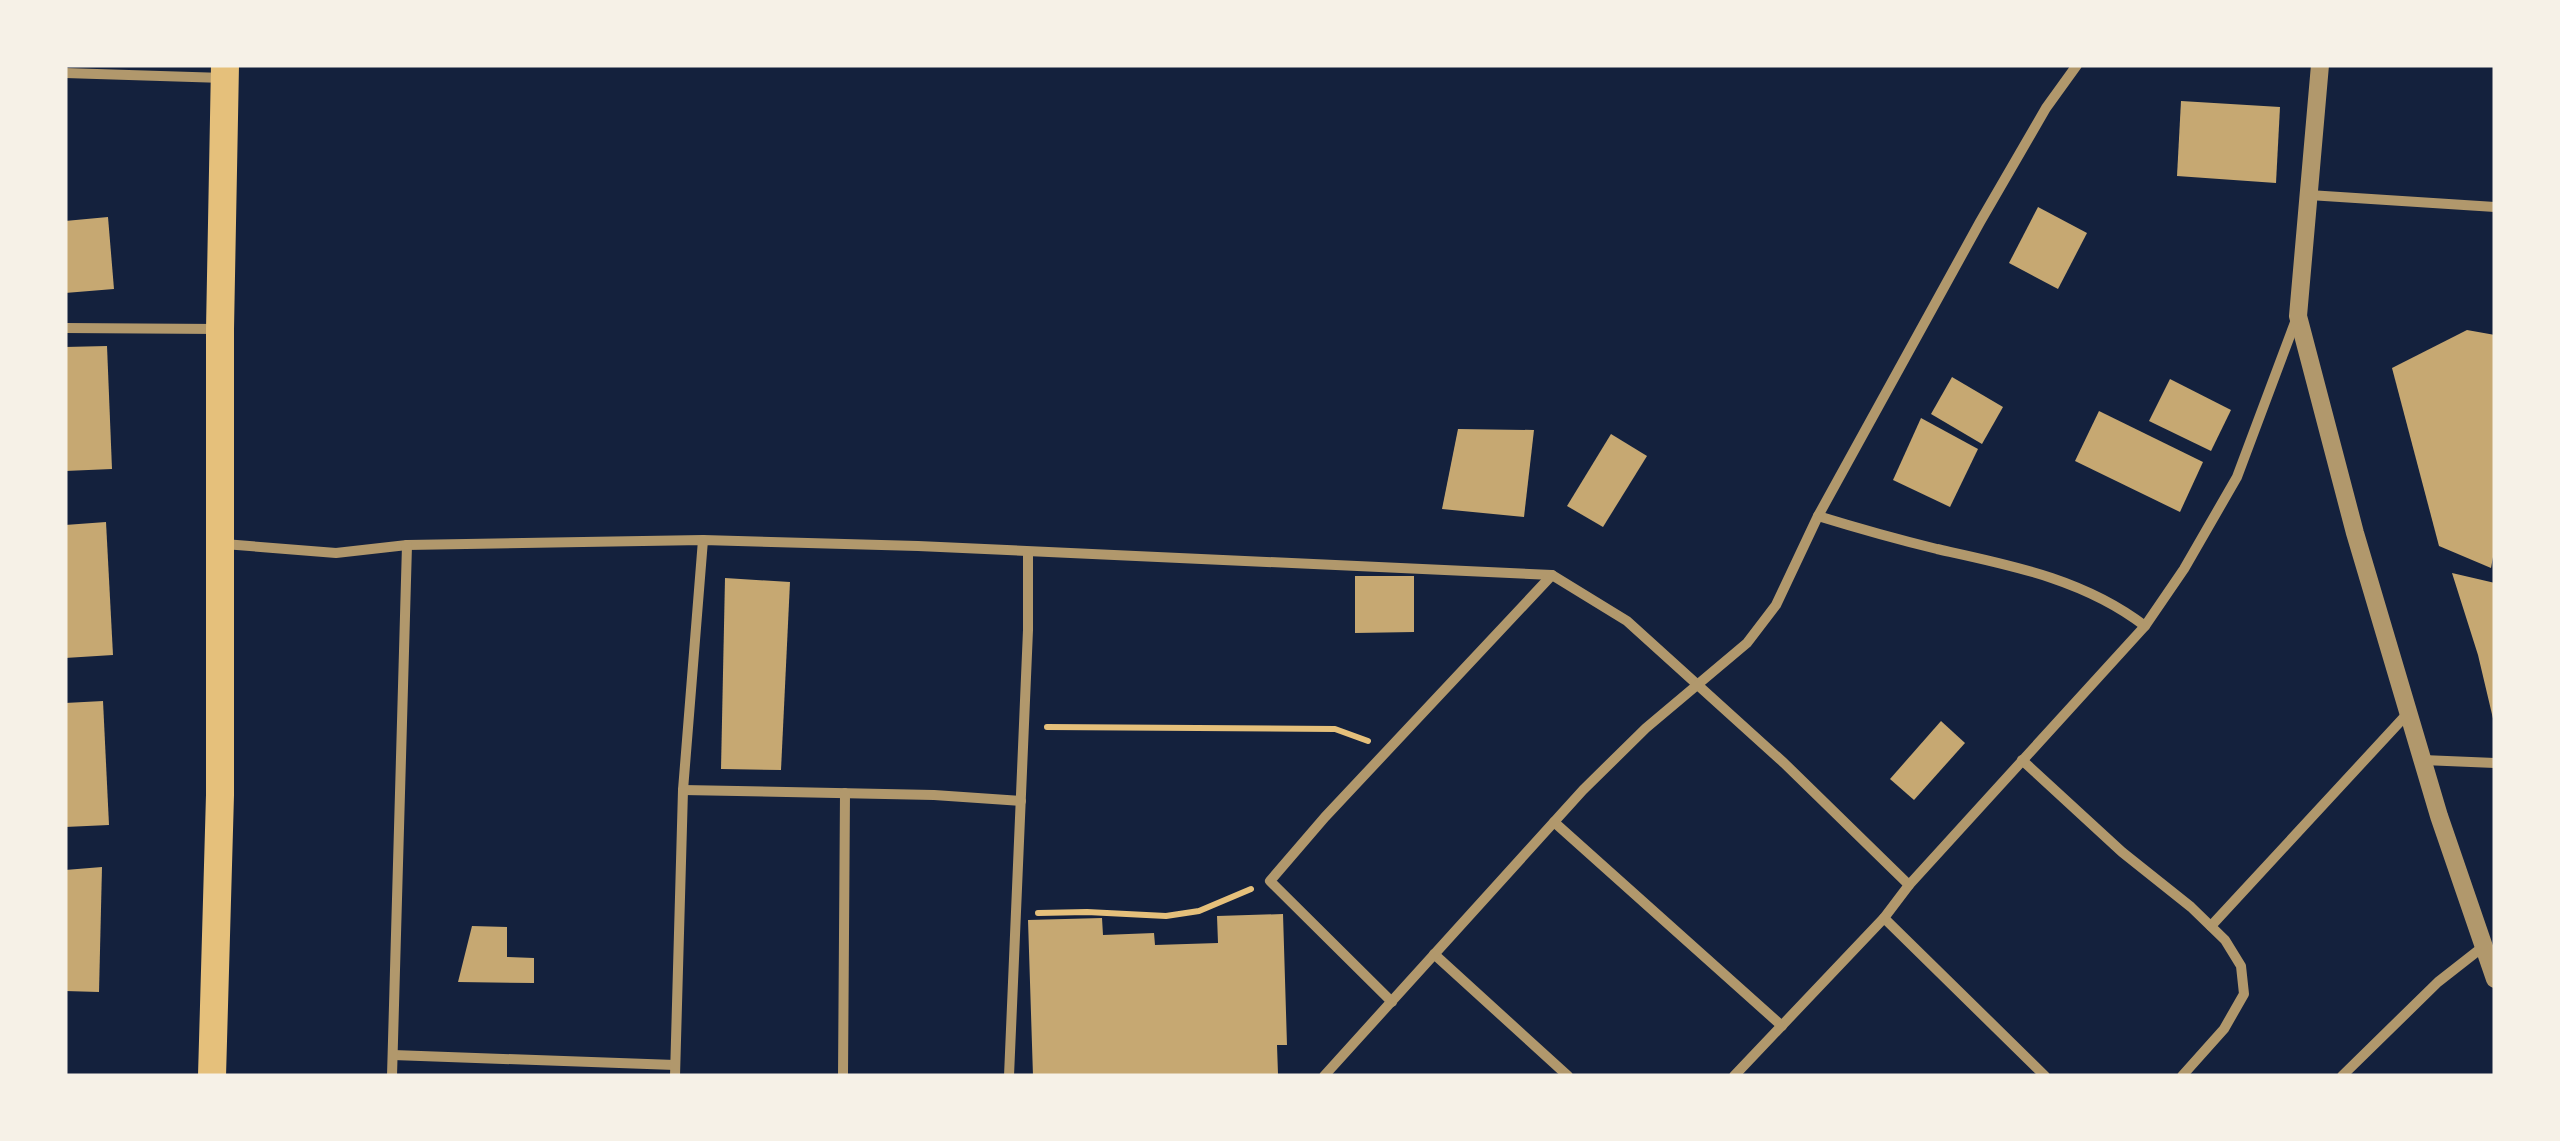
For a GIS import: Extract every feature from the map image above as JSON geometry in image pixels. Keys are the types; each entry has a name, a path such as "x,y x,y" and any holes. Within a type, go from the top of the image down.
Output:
{"highway":[{"path":"212,1076 220,795 220,329 225,72"}],"street":[{"path":"1324,1076 1554,822 1646,728 1747,643 1776,605 1818,516 1980,222 2046,108 2077,65"},
{"path":"1734,1076 1884,918 1909,884 2144,626 2184,569 2237,478 2298,316 2320,72 2335,65"},
{"path":"65,73 225,72"},
{"path":"2309,195 2495,207"},
{"path":"2298,316 2355,534 2495,979"},
{"path":"65,328 220,329"},
{"path":"1818,516 2054,578 2125,610 2144,626"},
{"path":"222,544 336,553 406,545 703,540 1552,575 1628,621 1909,884"},
{"path":"393,1055 675,1071 683,790 703,540"},
{"path":"392,1076 406,545"},
{"path":"1008,1076 1028,552"},
{"path":"1392,1002 1270,881 1387,749 1552,575"},
{"path":"2211,926 2408,712"},
{"path":"2022,760 2122,852 2211,926 2241,966 2244,994 2224,1029 2182,1076"},
{"path":"2423,760 2495,763"},
{"path":"683,790 1020,801"},
{"path":"843,1076 845,793"},
{"path":"1554,822 1782,1026"},
{"path":"1884,918 2045,1076"},
{"path":"2342,1076 2438,982 2484,946"},
{"path":"1434,954 1568,1076"}],"path":[{"path":"1024,728 1336,730 1387,749"},
{"path":"1016,914 1166,916 1200,911 1270,881"}],"building":[{"path":"2181,101 2280,107 2276,183 2177,176"},
{"path":"2038,207 2087,233 2058,289 2009,263"},
{"path":"108,217 114,289 65,293 65,221"},
{"path":"2467,330 2495,335 2495,546 2491,568 2439,546 2392,368"},
{"path":"107,346 112,469 65,471 65,347"},
{"path":"1952,377 2003,407 1982,444 1931,414"},
{"path":"2170,379 2231,410 2211,451 2149,421"},
{"path":"2099,411 2203,462 2180,512 2075,461"},
{"path":"1921,418 1978,449 1950,507 1893,480"},
{"path":"1458,429 1534,430 1524,517 1442,509"},
{"path":"1611,434 1647,456 1603,527 1567,506"},
{"path":"106,522 113,655 65,658 65,525"},
{"path":"2452,573 2495,583 2495,727 2478,655"},
{"path":"1355,576 1414,576 1414,632 1355,633"},
{"path":"725,578 790,582 781,770 721,769"},
{"path":"103,701 109,825 65,827 65,703"},
{"path":"1941,721 1965,743 1914,800 1890,779"},
{"path":"102,867 99,992 65,991 65,870"},
{"path":"1283,914 1287,1045 1277,1045 1278,1074 1033,1076 1028,920 1102,918 1103,935 1154,933 1155,945 1218,943 1217,916"},
{"path":"472,926 507,927 507,957 534,958 534,983 458,982"}]}
